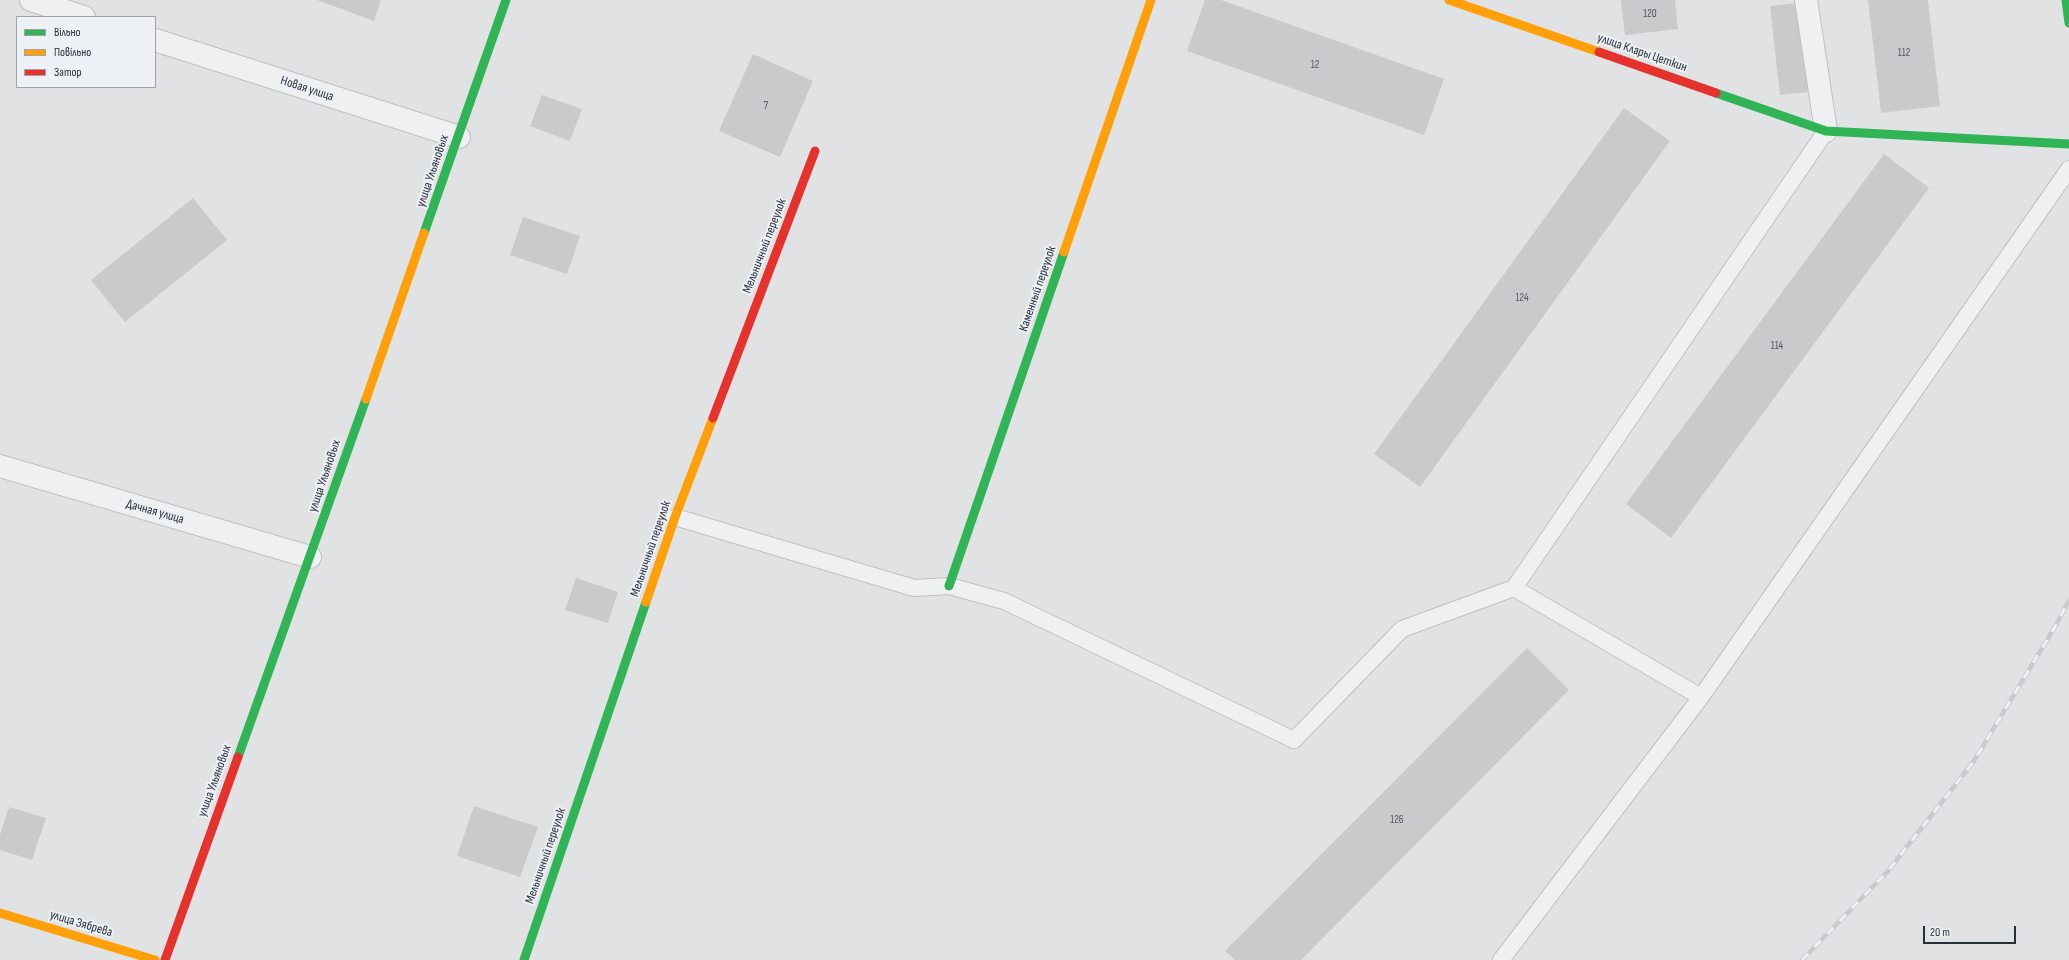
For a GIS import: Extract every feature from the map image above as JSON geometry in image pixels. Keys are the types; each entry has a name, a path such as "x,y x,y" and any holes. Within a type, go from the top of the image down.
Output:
{"street":[{"path":"31,0 81,16"},
{"name":"улица Ульяновых","path":"165,960 310,557 506,0"},
{"name":"Каменный переулок","path":"949,586 1151,0"},
{"name":"улица Клары Цеткин","path":"1449,0 1483,6 1826,131 2069,144"},
{"path":"1806,0 1826,131"},
{"path":"2066,0 2069,23"},
{"name":"Новая улица","path":"156,40 459,137"},
{"name":"Мельничный переулок","path":"524,960 675,517 815,151"},
{"name":"Дачная улица","path":"0,466 310,557"},
{"name":"улица Зябрева","path":"0,913 155,960"}],"lane":[{"path":"675,517 914,588 949,586 1004,601 1294,740 1402,629 1514,588 1826,131"},
{"path":"1501,960 1701,697 2069,169"},
{"path":"1514,588 1701,697"}],"building":[{"path":"317,0 381,0 374,21"},
{"path":"1205,0 1221,0 1444,79 1424,135 1187,51"},
{"path":"1621,0 1675,0 1678,29 1625,35"},
{"path":"1868,0 1928,0 1940,106 1881,113"},
{"path":"1799,3 1809,92 1780,95 1770,6"},
{"path":"753,54 813,81 780,157 719,131"},
{"path":"542,95 582,109 570,141 530,126"},
{"path":"1624,108 1670,141 1420,487 1374,454"},
{"path":"1884,154 1929,188 1671,538 1626,504"},
{"path":"193,198 227,240 125,322 91,280"},
{"path":"523,217 580,236 567,274 510,255"},
{"path":"576,578 618,592 608,623 565,610"},
{"path":"1527,648 1569,690 1301,960 1235,960 1225,951"},
{"path":"474,806 538,827 520,877 457,856"},
{"path":"9,807 46,818 32,860 0,850 0,835"}],"railway":[{"path":"1802,960 1888,871 1974,761 2056,625 2069,600"}],"traffic: fast":[{"path":"424,233 506,0"},
{"path":"2066,0 2069,23"},
{"path":"1716,93 1826,131 2069,144"},
{"path":"949,586 1064,252"},
{"path":"238,757 366,399"},
{"path":"524,960 646,602"}],"traffic: slow":[{"path":"1064,252 1151,0"},
{"path":"1449,0 1599,52"},
{"path":"366,399 424,233"},
{"path":"646,602 675,517 713,418"},
{"path":"0,913 155,960"}],"traffic: jam":[{"path":"1599,52 1716,93"},
{"path":"713,418 815,151"},
{"path":"165,960 238,757"}]}
